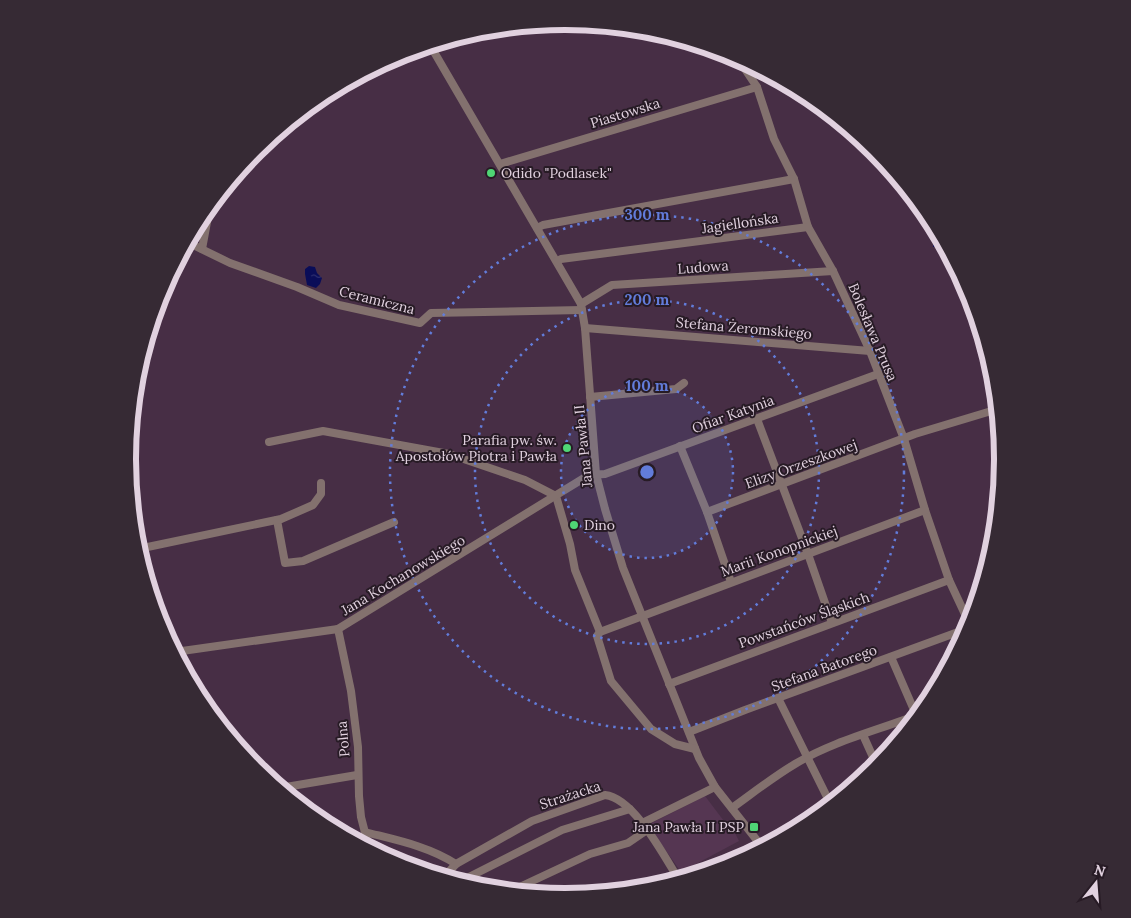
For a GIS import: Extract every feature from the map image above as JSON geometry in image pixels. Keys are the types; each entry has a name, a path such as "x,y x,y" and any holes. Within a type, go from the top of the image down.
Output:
{"street":[{"name":"Jana Pawła II","path":"434,51 557,261 581,307 585,328 596,474 615,544 695,749 715,787 758,842"},
{"name":"Bolesława Prusa","path":"746,70 757,87 774,139 794,179 808,226 832,270 870,350 904,439 949,580 965,616"},
{"name":"Piastowska","path":"500,164 757,87"},
{"path":"537,228 543,225 794,179"},
{"path":"202,249 206,225"},
{"name":"Jagiellońska","path":"557,261 808,226"},
{"name":"Ceramiczna","path":"193,245 230,263 340,305 420,323 430,313 581,307"},
{"name":"Ludowa","path":"581,307 612,286 832,270"},
{"name":"Stefana Żeromskiego","path":"585,328 870,350"},
{"name":"Ofiar Katynia","path":"596,474 605,474 878,374"},
{"path":"590,397 676,389 684,384"},
{"name":"Elizy Orzeszkowej","path":"707,512 904,439 992,411"},
{"path":"757,419 832,623"},
{"path":"269,442 323,432 450,454 525,480 556,496 570,544 575,570 600,632 597,636 611,681 651,729 675,744 695,749"},
{"path":"680,446 707,512 731,582"},
{"name":"Jana Kochanowskiego","path":"182,651 338,629 589,474 596,474"},
{"path":"146,547 277,520 313,505 321,494 322,484"},
{"name":"Marii Konopnickiej","path":"600,632 926,510"},
{"path":"277,520 285,563 303,561 394,522"},
{"name":"Powstańców Śląskich","path":"669,684 949,580"},
{"name":"Polna","path":"338,629 347,668 358,747 357,775 361,817 367,839"},
{"name":"Stefana Batorego","path":"689,732 958,632"},
{"path":"891,658 914,708"},
{"path":"778,698 828,798"},
{"path":"732,808 808,757 862,735 906,720"},
{"path":"862,735 873,758"},
{"path":"289,787 357,775"},
{"path":"523,885 590,854 628,843 644,827 715,787"},
{"name":"Strażacka","path":"449,871 456,864 532,821 600,796 614,797 630,809 675,874"},
{"path":"469,877 562,830 630,809"},
{"path":"365,832 421,846 442,855 456,864"}],"shaded area":[{"path":"705,796 733,833 735,833 739,841 681,872 650,828 650,824"}],"water":[{"path":"309,266 315,267 317,273 322,278 316,288 307,285 305,269"}],"waterway":[{"path":"934,246 935,241"}],"place":[{"name":"Odido \"Podlasek\"","path":"491,173"},
{"name":"Parafia pw. św. Apostołów Piotra i Pawła","path":"567,448"},
{"name":"Dino","path":"574,525"},
{"name":"Jana Pawła II PSP","path":"754,827"}]}
